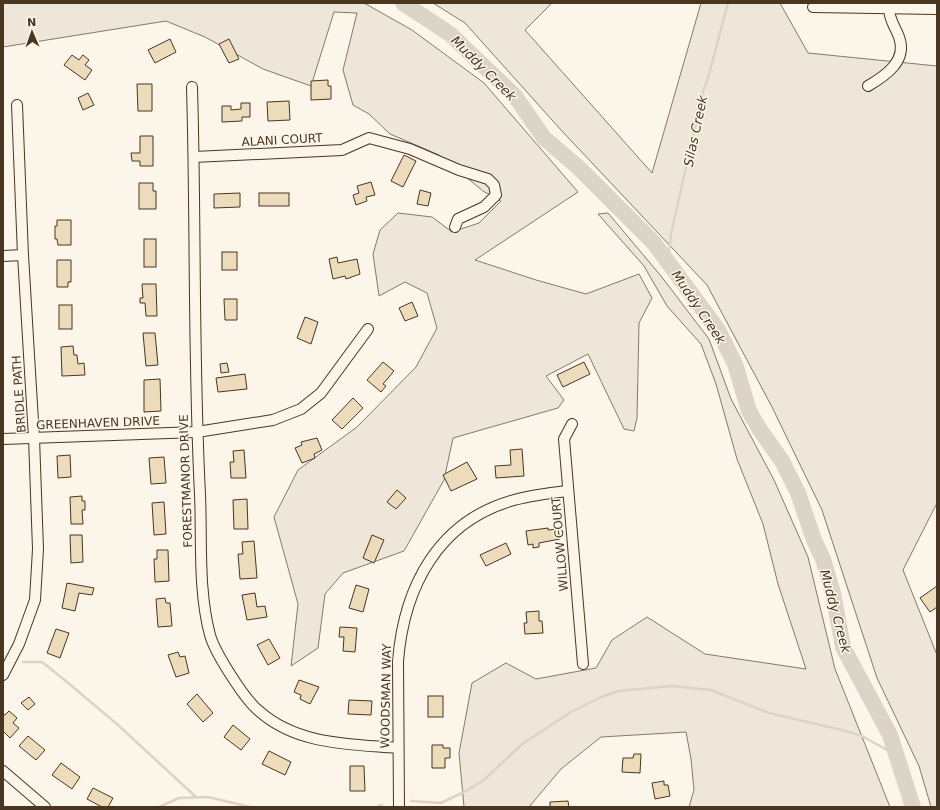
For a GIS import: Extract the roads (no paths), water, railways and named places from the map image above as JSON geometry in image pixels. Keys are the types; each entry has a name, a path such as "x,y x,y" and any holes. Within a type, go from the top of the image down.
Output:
{"street":[{"path":"814,7 937,9"},
{"path":"868,86 884,78 896,64 899,55 900,43 890,19 889,8"},
{"name":"FORESTMANOR DRIVE","path":"192,87 197,432 203,600 211,638 230,674 258,711 282,727 320,741 397,748"},
{"name":"BRIDLE PATH","path":"3,675 19,644 35,600 38,549 34,438 23,255 18,106"},
{"name":"ALANI COURT","path":"194,157 342,150 369,138 410,149 459,170 488,179 494,185 496,195 490,203 458,219 455,227"},
{"path":"3,256 23,255"},
{"name":"GREENHAVEN DRIVE","path":"3,439 197,432 273,420 300,409 321,393 368,329"},
{"name":"WILLOW COURT","path":"572,424 564,438 583,664"},
{"name":"WOODSMAN WAY","path":"399,807 397,683 400,637 410,597 428,561 452,534 477,516 489,510 514,500 568,492"},
{"path":"3,771 45,807"}],"waterway":[{"name":"Muddy Creek","path":"403,3 450,34 515,96 544,138 578,167 654,243 718,330 735,364 749,411 760,430 782,461 798,493 814,540 823,559 833,593 843,647 890,735 913,807"},
{"name":"Silas Creek","path":"668,261 671,234 703,91 708,78 728,3"},
{"path":"23,662 42,662 118,725 196,797"},
{"path":"411,801 441,803 466,791 484,780 521,745 571,712 599,698 618,691 672,686 711,690 769,713 862,736 896,755"},
{"path":"159,807 179,798 208,797 250,807"},
{"path":"377,807 382,805"}]}
